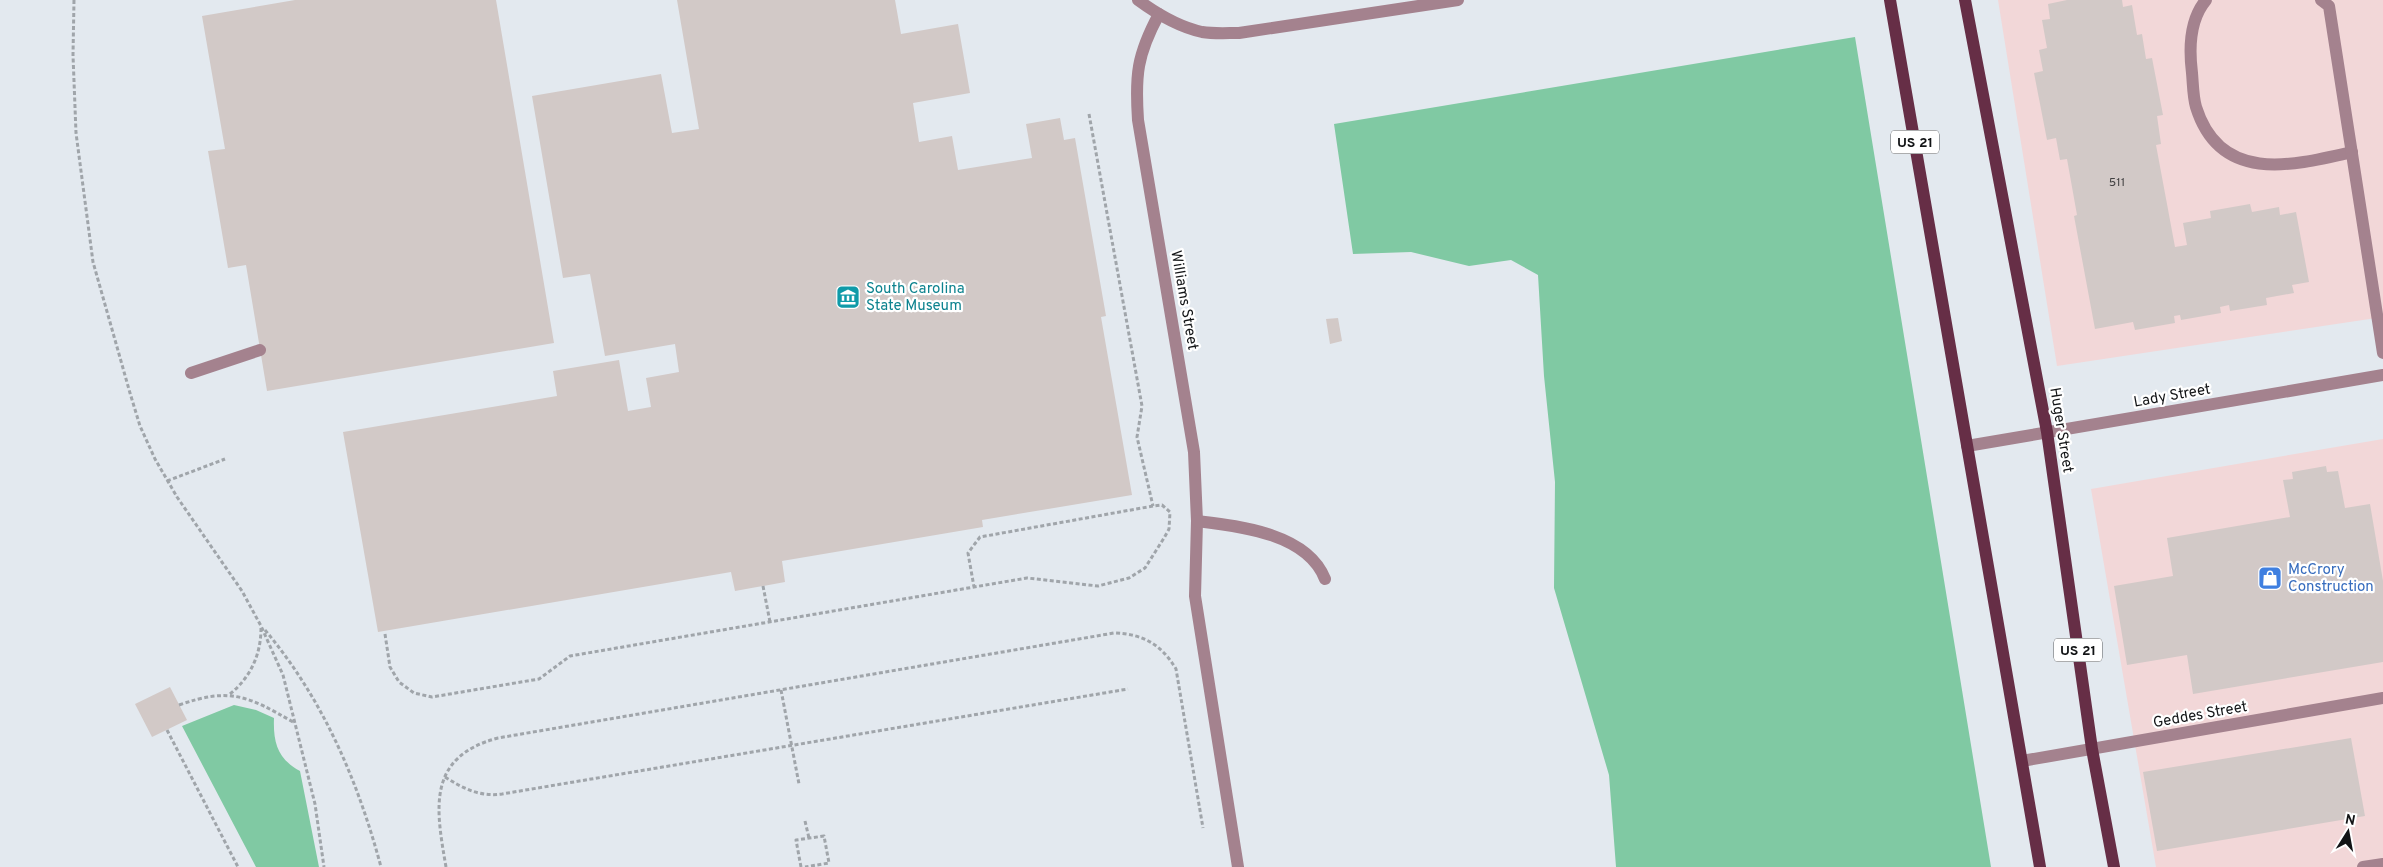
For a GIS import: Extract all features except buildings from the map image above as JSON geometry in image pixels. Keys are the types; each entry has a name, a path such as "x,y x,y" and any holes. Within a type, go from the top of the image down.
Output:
{"main road":[{"name":"US 21","path":"1890,0 2040,867"},
{"name":"Huger Street","path":"1965,0 2047,432 2092,749 2114,867"}],"street":[{"path":"1138,0 1159,14 1202,32 1239,33 1458,0"},
{"path":"2206,0 2197,14 2192,32 2190,55 2196,106 2204,126 2214,142 2230,155 2252,163 2276,166 2300,164 2352,152"},
{"path":"2325,3 2352,152 2383,353"},
{"name":"Williams Street","path":"1159,14 1145,39 1140,56 1137,105 1194,452 1197,521 1195,596 1238,867"},
{"path":"191,372 260,350"},
{"name":"Lady Street","path":"1967,446 2383,375"},
{"path":"1197,521 1247,528 1272,535 1304,554 1317,565 1324,579"},
{"name":"Geddes Street","path":"2022,761 2383,698"},
{"path":"2363,867 2383,864"}],"path":[{"path":"74,0 73,55 76,133 93,262 109,326 140,426 154,459 242,591 261,626 283,675 293,722 315,804 324,867"},
{"path":"1090,114 1142,406 1137,437 1153,506"},
{"path":"167,481 225,458"},
{"path":"385,634 390,667 399,682 414,693 432,697 539,679 570,656 1027,578 1098,586 1129,578 1145,568 1169,529 1170,512 1162,505 1153,506 980,537 968,553 974,587"},
{"path":"763,586 770,622"},
{"path":"230,695 239,687 254,664 259,651 261,626"},
{"path":"261,626 288,658 304,682 337,744 360,797 381,867"},
{"path":"446,867 437,809 439,796 445,777 454,763 479,744 498,738 1114,633 1142,637 1157,644 1176,669 1203,828"},
{"path":"445,777 461,788 477,794 494,795 1128,689"},
{"path":"781,690 798,784"},
{"path":"179,705 208,696 230,695 269,708 293,722"},
{"path":"167,730 238,867"},
{"path":"806,821 809,838"},
{"path":"801,867 796,840 824,836 829,863 805,867"}],"shaded area":[{"path":"1998,0 2383,0 2383,317 2057,366"},
{"path":"2383,439 2383,867 2156,867 2091,489"}],"green space":[{"path":"1855,37 1991,867 1616,867 1609,775 1554,588 1555,482 1544,376 1538,275 1511,260 1469,266 1411,252 1353,254 1334,124"},
{"path":"234,705 256,710 274,718 278,749 287,761 300,771 319,867 256,867 182,726"}],"place":[{"name":"South Carolina State Museum","path":"848,297"},
{"name":"McCrory Construction","path":"2270,578"}]}
